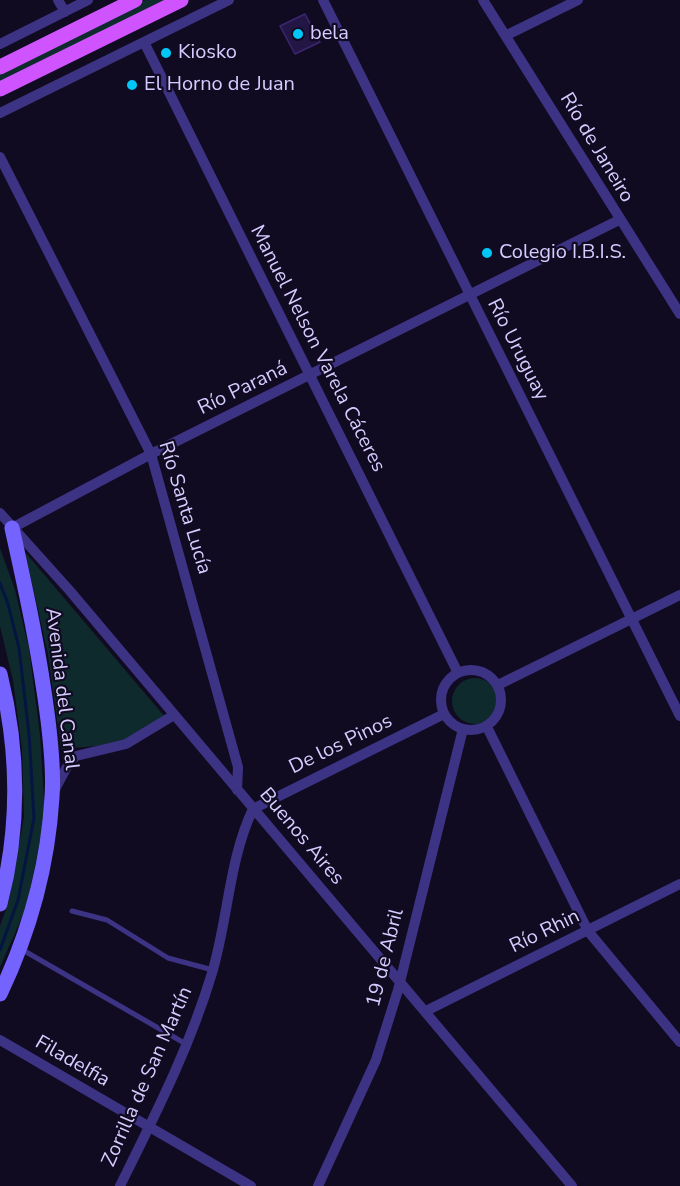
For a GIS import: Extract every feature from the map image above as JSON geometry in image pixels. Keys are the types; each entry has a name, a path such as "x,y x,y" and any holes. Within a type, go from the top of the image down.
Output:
{"main road":[{"path":"0,67 135,0"},
{"path":"0,89 181,0"}],"street":[{"path":"58,0 65,12"},
{"path":"0,44 88,0"},
{"path":"0,113 229,0"},
{"name":"Río Uruguay","path":"322,0 680,716"},
{"name":"Río de Janeiro","path":"483,0 680,314"},
{"path":"507,35 578,0"},
{"name":"Manuel Nelson Varela Cáceres","path":"144,42 458,673"},
{"name":"Río Santa Lucía","path":"0,157 152,454 238,767 237,789"},
{"name":"Río Paraná","path":"12,528 152,454 619,220"},
{"name":"Buenos Aires","path":"0,513 39,554 572,1186"},
{"name":"Avenida del Canal","path":"0,994 20,948 44,859 53,793 43,677 12,528"},
{"path":"498,686 680,595"},
{"path":"476,670 492,678 498,686 501,694 499,713 487,727 479,730 463,729 449,721 444,714 441,705 444,686 458,673 476,670"},
{"path":"0,674 15,763 16,812 0,904"},
{"name":"De los Pinos","path":"253,809 444,714"},
{"path":"53,793 69,763 76,756 126,744 174,715"},
{"path":"487,727 588,931 680,1042"},
{"name":"19 de Abril","path":"318,1186 376,1060 399,980 463,729"},
{"name":"Zorrilla de San Martín","path":"120,1186 186,1044 213,970 241,844 253,809"},
{"name":"Río Rhin","path":"426,1011 680,884"},
{"name":"Filadelfia","path":"0,1040 251,1186"}],"lane":[{"path":"72,911 106,920 168,958 213,970"},
{"path":"20,948 186,1044"}],"green space":[{"path":"145,0 164,0 0,82 0,72"},
{"path":"0,548 15,590 29,649 40,735 45,815 27,906 0,967 0,926 9,901 24,817 22,749 13,680 0,626"},
{"path":"25,552 165,717 121,744 61,749 48,654"},
{"path":"475,678 491,685 498,701 491,717 475,724 459,717 452,701 459,685"}],"building":[{"path":"305,14 320,42 295,54 280,26"}],"waterway":[{"path":"0,583 19,648 29,734 34,818 18,900 0,950"}],"place":[{"name":"bela","path":"298,34"},
{"name":"Kiosko","path":"166,53"},
{"name":"El Horno de Juan","path":"132,85"},
{"name":"Colegio I.B.I.S.","path":"487,253"}]}
